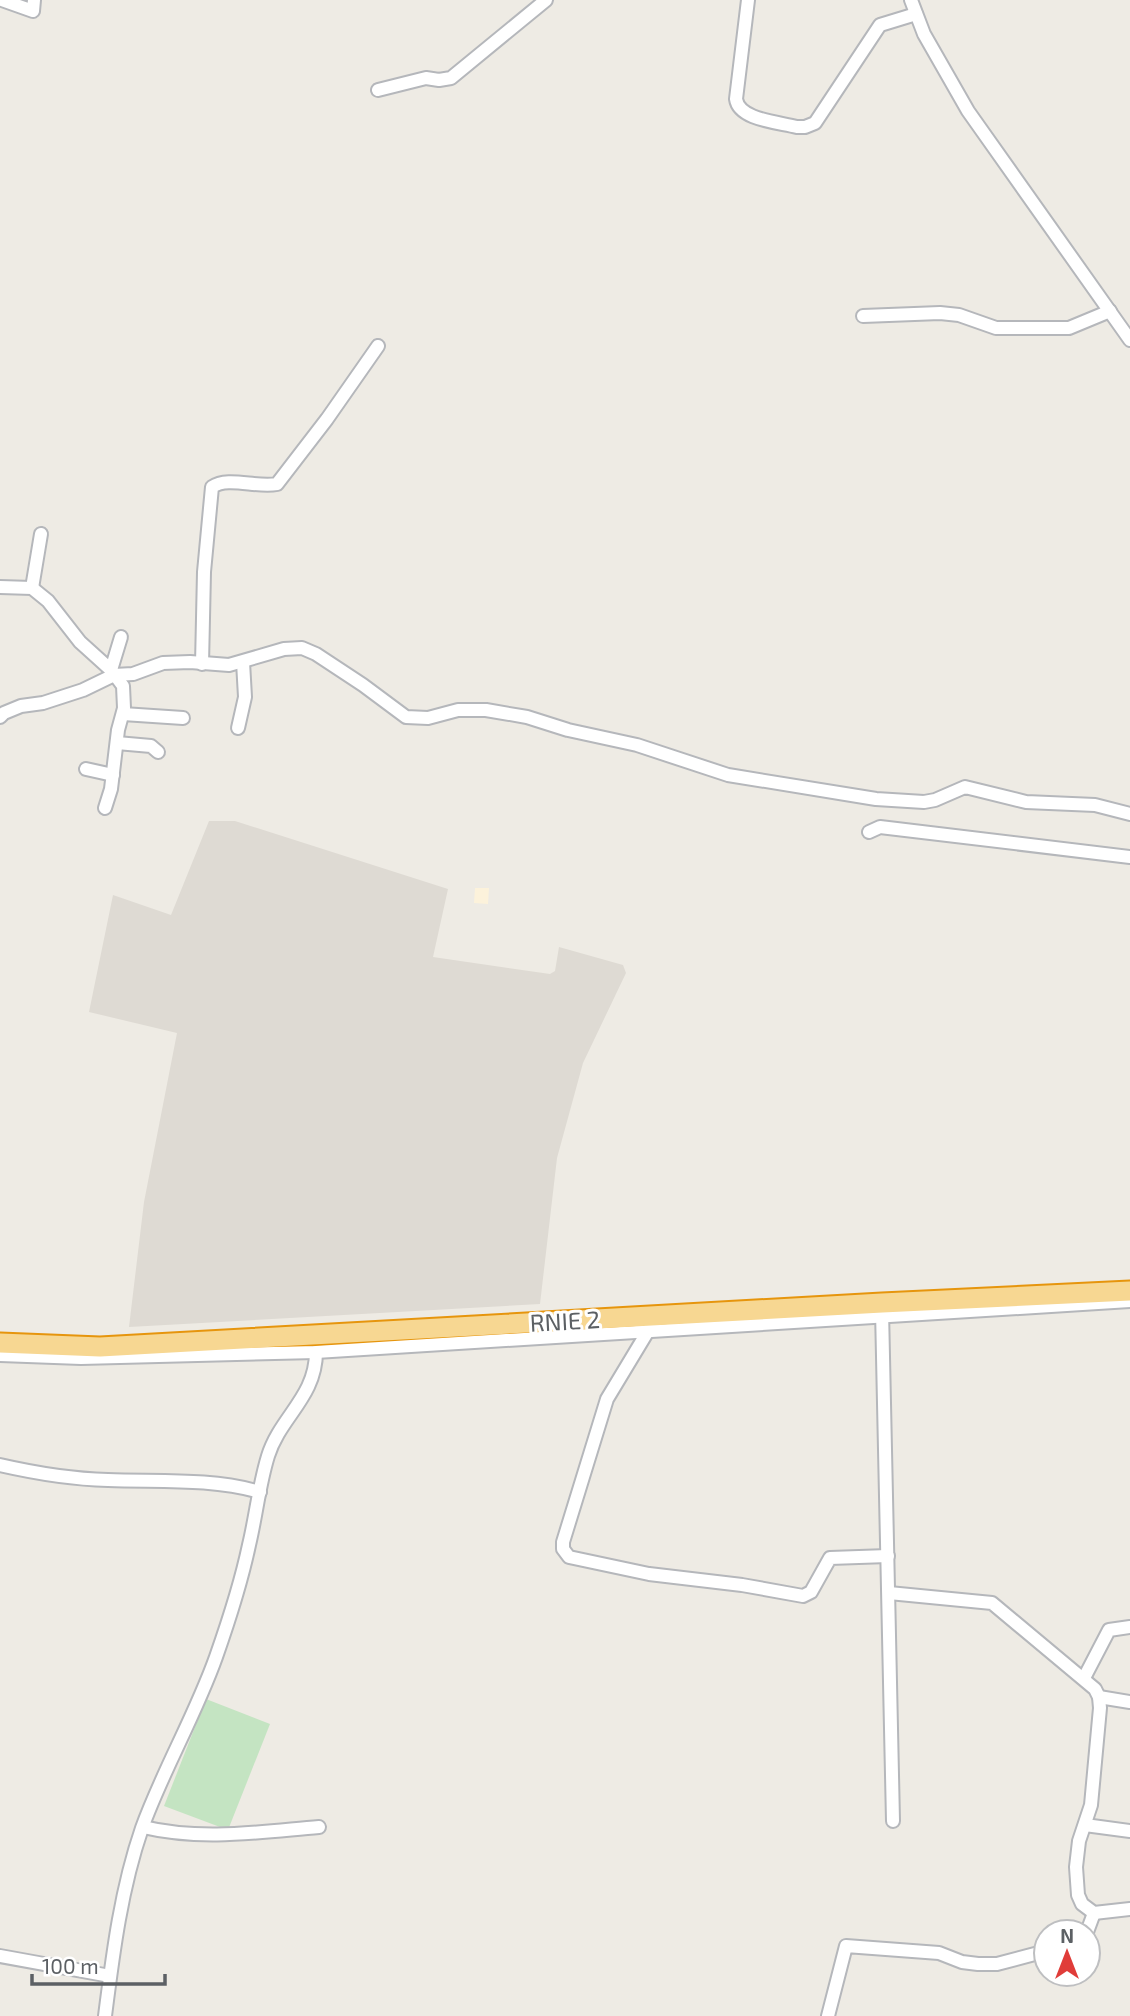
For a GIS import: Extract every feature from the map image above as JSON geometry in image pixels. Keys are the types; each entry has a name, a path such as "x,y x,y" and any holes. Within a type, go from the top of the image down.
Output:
{"highway":[{"name":"RNIE 2","path":"0,1343 100,1347 652,1324 1130,1292"}],"street":[{"path":"2,0 33,11 34,0"},
{"path":"378,90 426,78 450,78 546,0"},
{"path":"748,0 737,107 744,113 797,127 815,123 880,25 916,14"},
{"path":"911,0 924,34 968,111 1130,340"},
{"path":"863,316 940,313 959,315 996,328 1069,328 1110,311"},
{"path":"202,664 204,572 212,487 219,482 238,482 262,487 276,484 327,419 378,346"},
{"path":"32,588 41,534"},
{"path":"0,587 32,588 48,601 80,642 123,686 123,714 105,808"},
{"path":"113,673 121,637"},
{"path":"0,717 21,706 43,703 83,690 113,673 133,674 163,663 229,665 284,649 302,648 316,654 363,685 406,717 428,718 458,710 500,712 637,745 728,775 876,799 924,802 965,787 1026,802 1095,805 1130,814"},
{"path":"238,727 244,697 243,662"},
{"path":"123,714 183,718"},
{"path":"117,743 150,746 158,752"},
{"path":"86,769 113,775"},
{"path":"869,832 880,827 1130,857"},
{"path":"893,1821 883,1310 1130,1301"},
{"path":"652,1324 607,1399 563,1542 564,1553 569,1557 649,1574 742,1585 803,1596 811,1592 830,1558 888,1556"},
{"path":"0,1355 81,1358 316,1352 652,1324"},
{"path":"105,2016 125,1889 143,1827 215,1660 236,1597 271,1446 305,1396 314,1371 316,1352"},
{"path":"0,1465 104,1480 199,1482 238,1486 260,1492"},
{"path":"888,1593 992,1603 1095,1689 1100,1708 1091,1805 1079,1841 1076,1867 1078,1895 1082,1904 1094,1913 1130,1909"},
{"path":"1084,1678 1109,1630 1130,1627"},
{"path":"1099,1697 1130,1702"},
{"path":"1085,1825 1130,1831"},
{"path":"143,1827 173,1834 227,1836 319,1827"},
{"path":"1092,1918 1094,1913"},
{"path":"828,2016 846,1946 939,1953 978,1964 997,1964 1032,1955"},
{"path":"0,1956 110,1976"}],"shaded area":[{"path":"209,821 235,821 448,889 433,957 550,974 555,971 559,947 623,965 626,973 583,1063 557,1158 540,1304 129,1327 144,1202 177,1033 89,1012 113,895 171,915"},
{"path":"475,888 489,888 488,904 474,903"}],"green space":[{"path":"206,1699 270,1724 228,1830 164,1806"}]}
